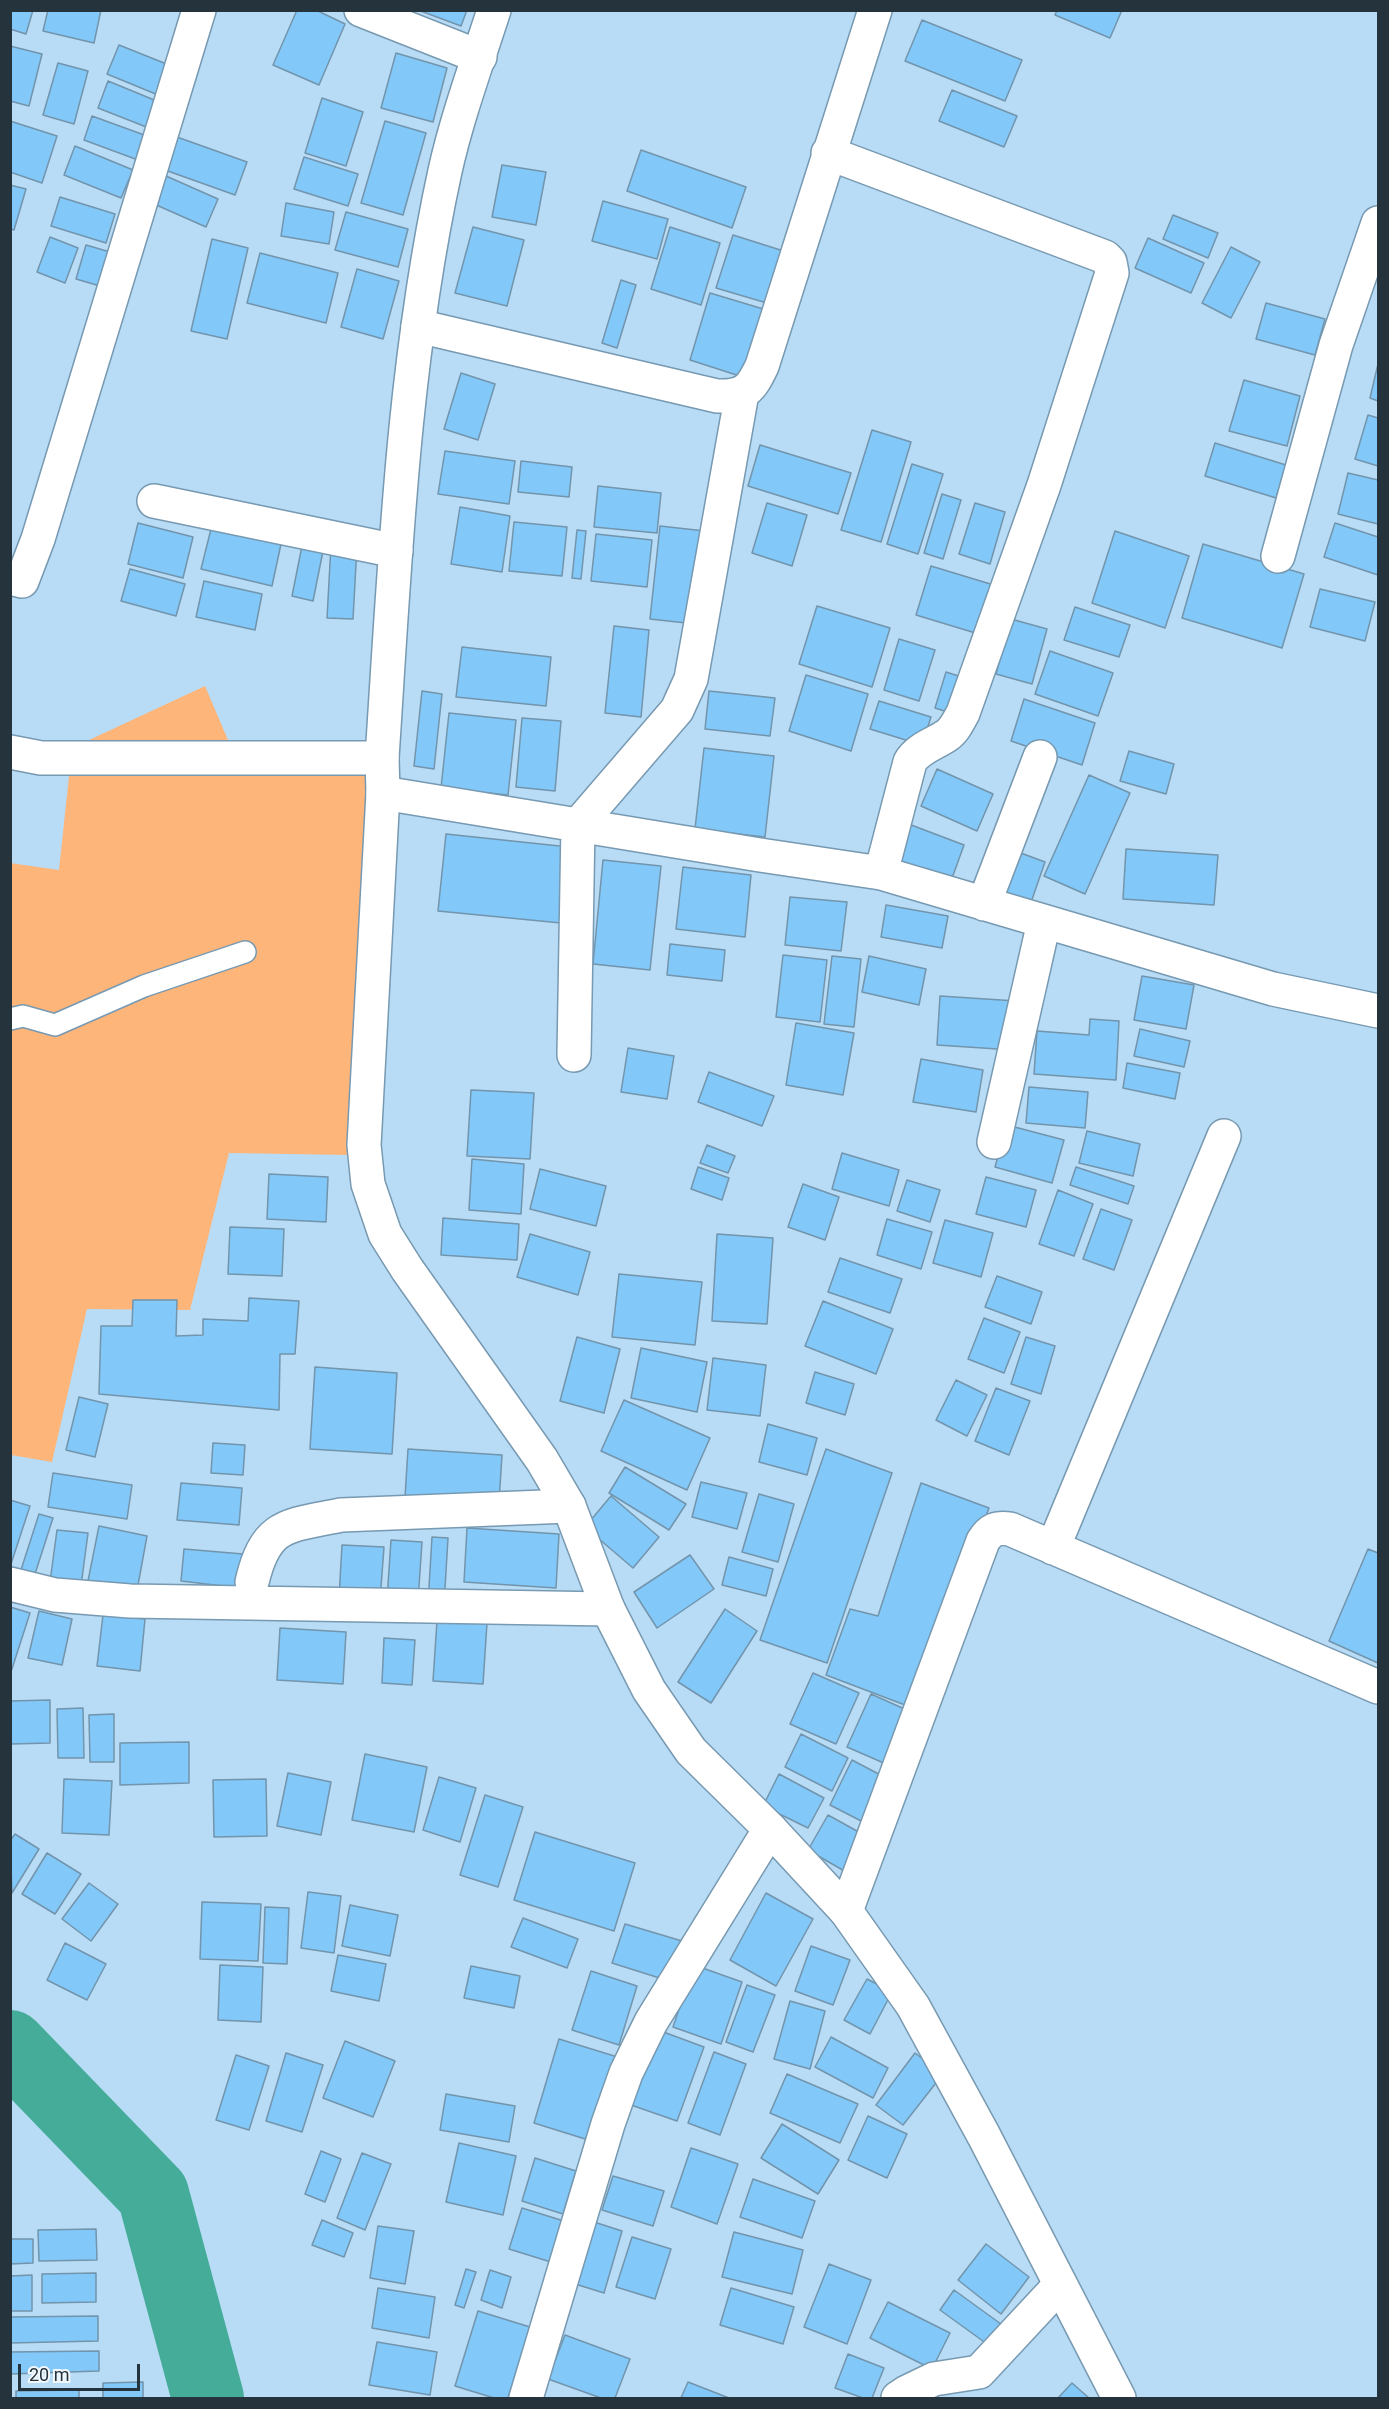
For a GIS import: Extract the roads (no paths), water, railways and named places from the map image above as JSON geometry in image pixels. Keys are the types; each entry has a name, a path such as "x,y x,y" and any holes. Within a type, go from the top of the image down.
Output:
{"street":[{"path":"10,578 22,581 38,539 199,10"},
{"path":"361,10 480,57"},
{"path":"494,10 446,168 418,326 396,551 382,758 383,793 364,1145 368,1184 385,1233 401,1260 542,1460 569,1506 608,1610 649,1690 691,1751 770,1829 846,1911 913,2006 984,2136 1119,2398"},
{"path":"418,326 717,396 742,393 753,384 762,366 875,10"},
{"path":"828,153 1105,257 1110,262 1112,273 1044,485 963,713 947,735 916,754 910,762 880,873"},
{"path":"1278,556 1336,345 1378,223"},
{"path":"574,1055 578,825 677,710 691,679 742,393"},
{"path":"154,501 396,551"},
{"path":"10,752 41,758 382,758"},
{"path":"984,904 1040,757"},
{"path":"383,793 880,873 1273,989 1378,1011"},
{"path":"994,1142 1044,922"},
{"path":"1053,1548 1224,1136"},
{"path":"252,1582 261,1551 266,1543 283,1530 306,1522 351,1514 569,1506"},
{"path":"846,1911 982,1541 989,1532 1000,1528 1010,1529 1378,1687"},
{"path":"10,1584 55,1595 130,1601 608,1610"},
{"path":"526,2398 608,2124 626,2073 651,2022 770,1829"},
{"path":"898,2398 907,2391 934,2379 980,2372 1060,2285"}],"lane":[{"path":"10,1019 23,1016 55,1025 144,986 245,952"}],"waterway":[{"path":"10,2046 153,2194 208,2398"}]}
